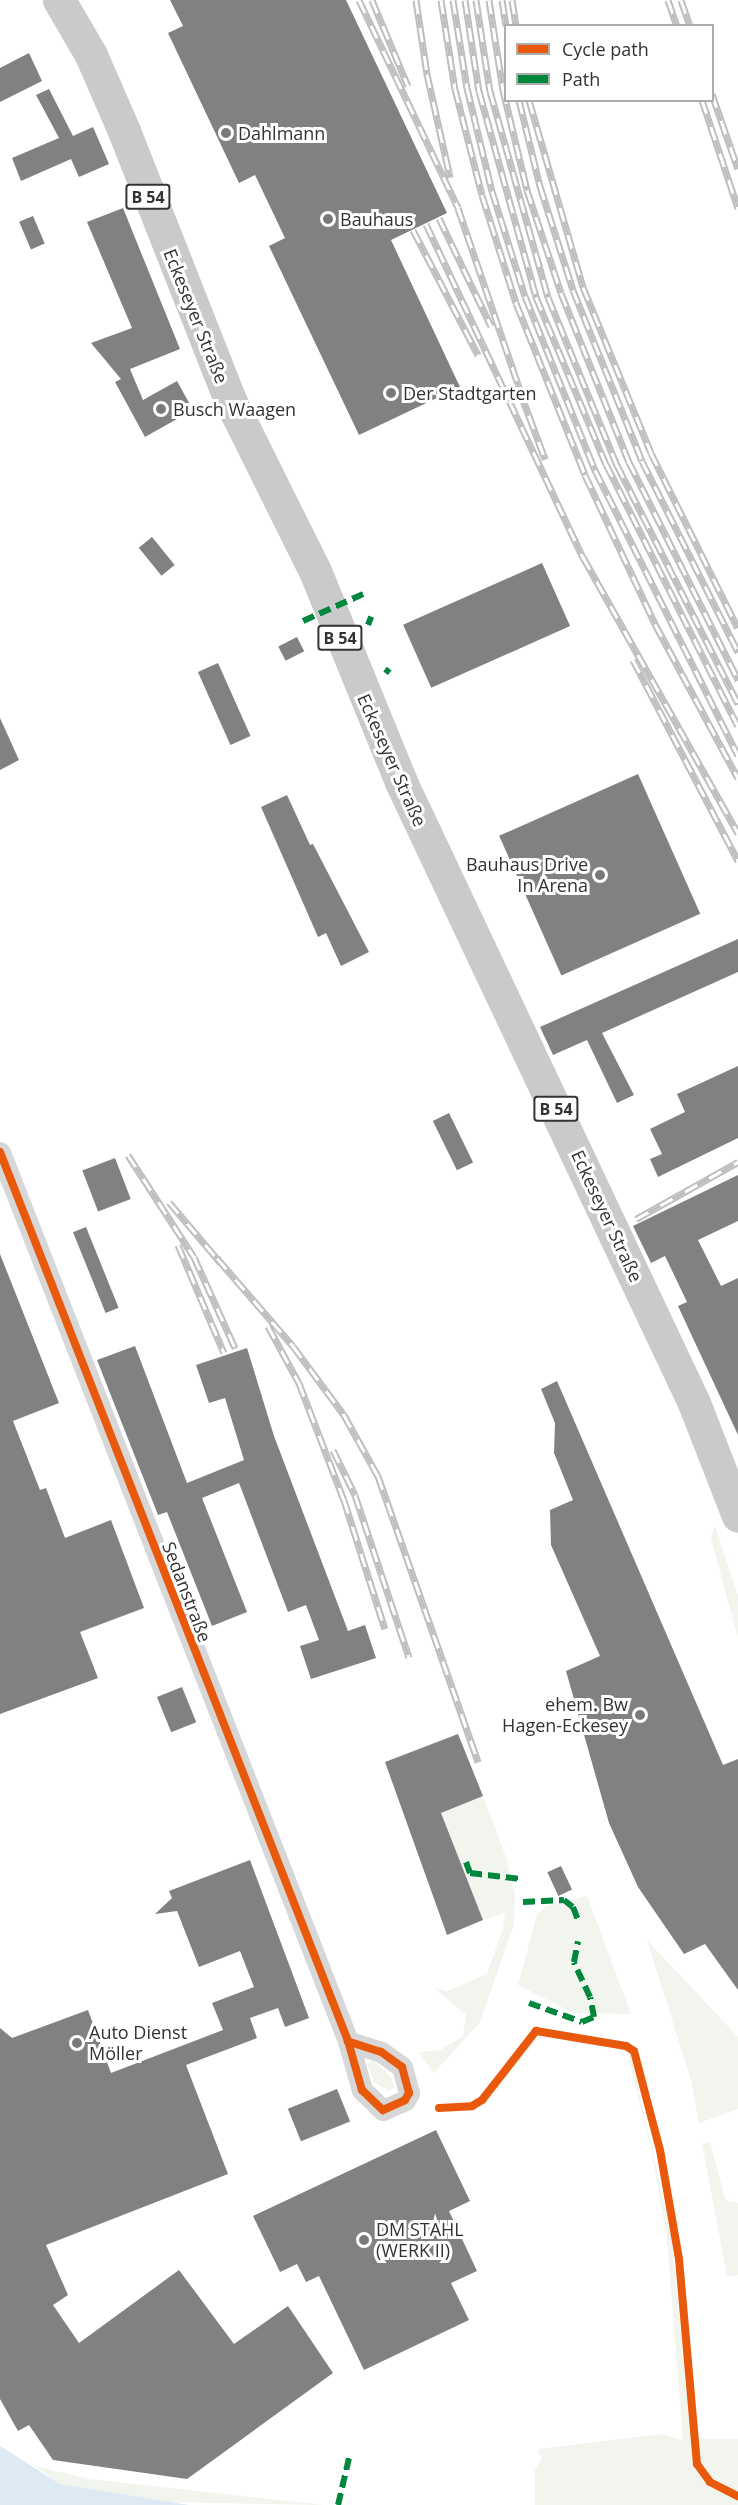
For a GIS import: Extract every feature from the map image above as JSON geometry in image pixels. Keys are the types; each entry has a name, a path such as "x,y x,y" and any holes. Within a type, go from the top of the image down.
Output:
{"main road":[{"name":"Eckeseyer Straße","path":"59,0 91,55 124,131 229,398 315,571 401,782 694,1403 738,1516"}],"street":[{"name":"Sedanstraße","path":"0,1152 348,2041"}],"shaded area":[{"path":"715,1526 738,1595 738,1638 711,1538"},
{"path":"483,1796 507,1860 515,1896 514,1924 480,2022 434,2073 419,2052 440,2050 463,2036 466,2015 434,1988 447,1991 487,1974 503,1928 505,1913 483,1920 440,1813"},
{"path":"587,1896 631,2014 573,2013 518,1985 537,1915 546,1906"},
{"path":"647,1940 738,2037 738,2109 699,2123 691,2080"},
{"path":"536,2036 548,2038 536,2040 489,2102 465,2117 483,2104"},
{"path":"572,2042 630,2052 672,2239 693,2465 708,2486 738,2500 738,2505 535,2505 535,2469 542,2459 538,2449 662,2434 683,2440 667,2239 652,2154 627,2052"},
{"path":"373,2060 391,2077 394,2087 389,2091 374,2082 367,2064"},
{"path":"710,2142 726,2201 738,2203 738,2275 727,2276 702,2144"},
{"path":"699,2439 738,2439 738,2492 708,2475 700,2463"},
{"path":"0,2446 60,2484 189,2505 0,2505"},
{"path":"35,2466 90,2479 324,2505 167,2502 60,2484"}],"building":[{"name":"Bauhaus","path":"170,0 346,0 447,213 391,240 460,387 359,435 269,246 285,238 255,175 239,183 168,33 183,26"},
{"path":"29,53 42,81 0,102 0,68"},
{"path":"49,89 73,136 93,127 109,164 79,177 71,159 21,181 12,158 59,138 36,95"},
{"path":"123,208 180,349 130,369 143,400 177,381 193,410 145,437 115,382 121,379 91,343 132,328 87,222"},
{"path":"33,216 45,244 31,249 19,222"},
{"path":"152,537 175,565 161,576 139,548"},
{"path":"542,563 570,626 431,688 403,625"},
{"path":"297,637 304,651 286,661 278,647"},
{"path":"218,663 251,736 230,745 198,672"},
{"path":"0,718 19,760 0,770"},
{"name":"Bauhaus Drive In Arena","path":"638,774 700,914 561,976 499,836"},
{"path":"287,795 310,845 313,844 369,952 341,966 326,933 318,937 261,807"},
{"path":"738,939 738,972 602,1033 634,1095 617,1103 587,1040 553,1055 540,1027"},
{"path":"738,1066 738,1138 658,1177 650,1159 662,1154 650,1129 685,1112 677,1094"},
{"path":"449,1113 473,1162 457,1170 433,1121"},
{"path":"115,1158 131,1199 98,1212 82,1171"},
{"path":"738,1175 738,1221 698,1240 721,1286 738,1278 738,1435 678,1306 687,1302 665,1256 651,1263 633,1226"},
{"path":"86,1227 119,1308 106,1313 73,1232"},
{"path":"0,1254 59,1403 13,1421 40,1490 46,1488 65,1538 111,1520 144,1608 80,1632 98,1678 0,1714"},
{"path":"135,1346 187,1483 244,1460 225,1398 209,1403 196,1365 247,1348 274,1436 348,1631 365,1625 376,1658 311,1679 300,1646 319,1640 306,1605 288,1612 239,1483 202,1498 247,1612 212,1626 167,1512 158,1515 97,1360"},
{"name":"ehem. Bw Hagen-Eckesey","path":"557,1381 723,1765 738,1759 738,1990 705,1944 684,1954 638,1887 609,1823 566,1671 600,1656 551,1545 550,1510 573,1500 554,1453 555,1423 541,1389"},
{"path":"182,1687 196,1722 171,1732 157,1697"},
{"path":"458,1734 483,1796 441,1813 483,1920 447,1935 385,1762"},
{"path":"250,1860 309,2018 285,2027 278,2008 250,2018 257,2038 186,2065 228,2174 46,2245 68,2295 53,2305 79,2343 179,2270 234,2344 288,2306 333,2373 187,2479 53,2460 29,2425 18,2431 0,2399 0,2028 12,2038 88,2010 111,2073 223,2030 212,2003 254,1987 240,1951 199,1967 177,1911 155,1914 172,1898 169,1891"},
{"path":"561,1866 572,1890 558,1896 547,1872"},
{"path":"337,2089 350,2121 301,2141 288,2109"},
{"name":"DM STAHL (WERK II)","path":"436,2130 470,2201 449,2211 477,2271 451,2283 469,2320 364,2370 319,2276 306,2282 297,2264 280,2272 253,2216"}],"railway":[{"path":"359,0 458,208 522,396"},
{"path":"372,0 408,86"},
{"path":"416,0 427,74 450,177"},
{"path":"441,0 455,89 482,195 516,303 585,475 655,624 738,778"},
{"path":"453,0 467,88 492,191 525,296 595,470 738,755"},
{"path":"465,0 479,91 536,297 606,464 738,726"},
{"path":"476,0 490,91 548,297 617,465 738,704"},
{"path":"489,0 504,94"},
{"path":"502,0 506,24"},
{"path":"512,0 516,24"},
{"path":"668,0 676,24"},
{"path":"681,0 689,24"},
{"path":"714,100 738,169"},
{"path":"506,102 527,190 561,293 629,462 738,680"},
{"path":"519,102 540,186 573,290 642,461 738,652"},
{"path":"530,102 583,287 651,453 738,628"},
{"path":"703,102 738,208"},
{"path":"439,218 491,326"},
{"path":"426,224 583,557 738,833"},
{"path":"413,230 478,355"},
{"path":"519,389 545,459"},
{"path":"633,660 738,861"},
{"path":"128,1155 194,1257 235,1348"},
{"path":"636,1219 738,1162"},
{"path":"169,1202 221,1263"},
{"path":"178,1245 224,1353"},
{"path":"217,1258 293,1346 344,1415 378,1476 478,1762"},
{"path":"268,1326 299,1383 344,1500 385,1629"},
{"path":"333,1450 355,1495 409,1657"}],"marked path":[{"path":"303,621 363,594"},
{"path":"368,625 371,617"},
{"path":"385,669 390,673"},
{"path":"466,1862 470,1873 521,1879"},
{"path":"523,1902 564,1900 573,1907 579,1923"},
{"path":"529,2003 582,2022 594,2017 590,1997 574,1962 578,1941"},
{"path":"338,2505 350,2454"}],"cycle path":[{"path":"0,1152 348,2041 362,2090 383,2110 405,2100 409,2093 402,2067 381,2052 348,2041"},
{"path":"439,2108 472,2106 482,2100 536,2031 626,2046 634,2051 660,2150 679,2259 697,2464 710,2482 738,2496"}],"place":[{"name":"Dahlmann","path":"226,133"},
{"name":"Bauhaus","path":"328,219"},
{"name":"Der Stadtgarten","path":"391,393"},
{"name":"Busch Waagen","path":"161,409"},
{"name":"Bauhaus Drive In Arena","path":"600,875"},
{"name":"ehem. Bw Hagen-Eckesey","path":"640,1715"},
{"name":"Auto Dienst Möller","path":"77,2043"},
{"name":"DM STAHL (WERK II)","path":"364,2240"}]}
